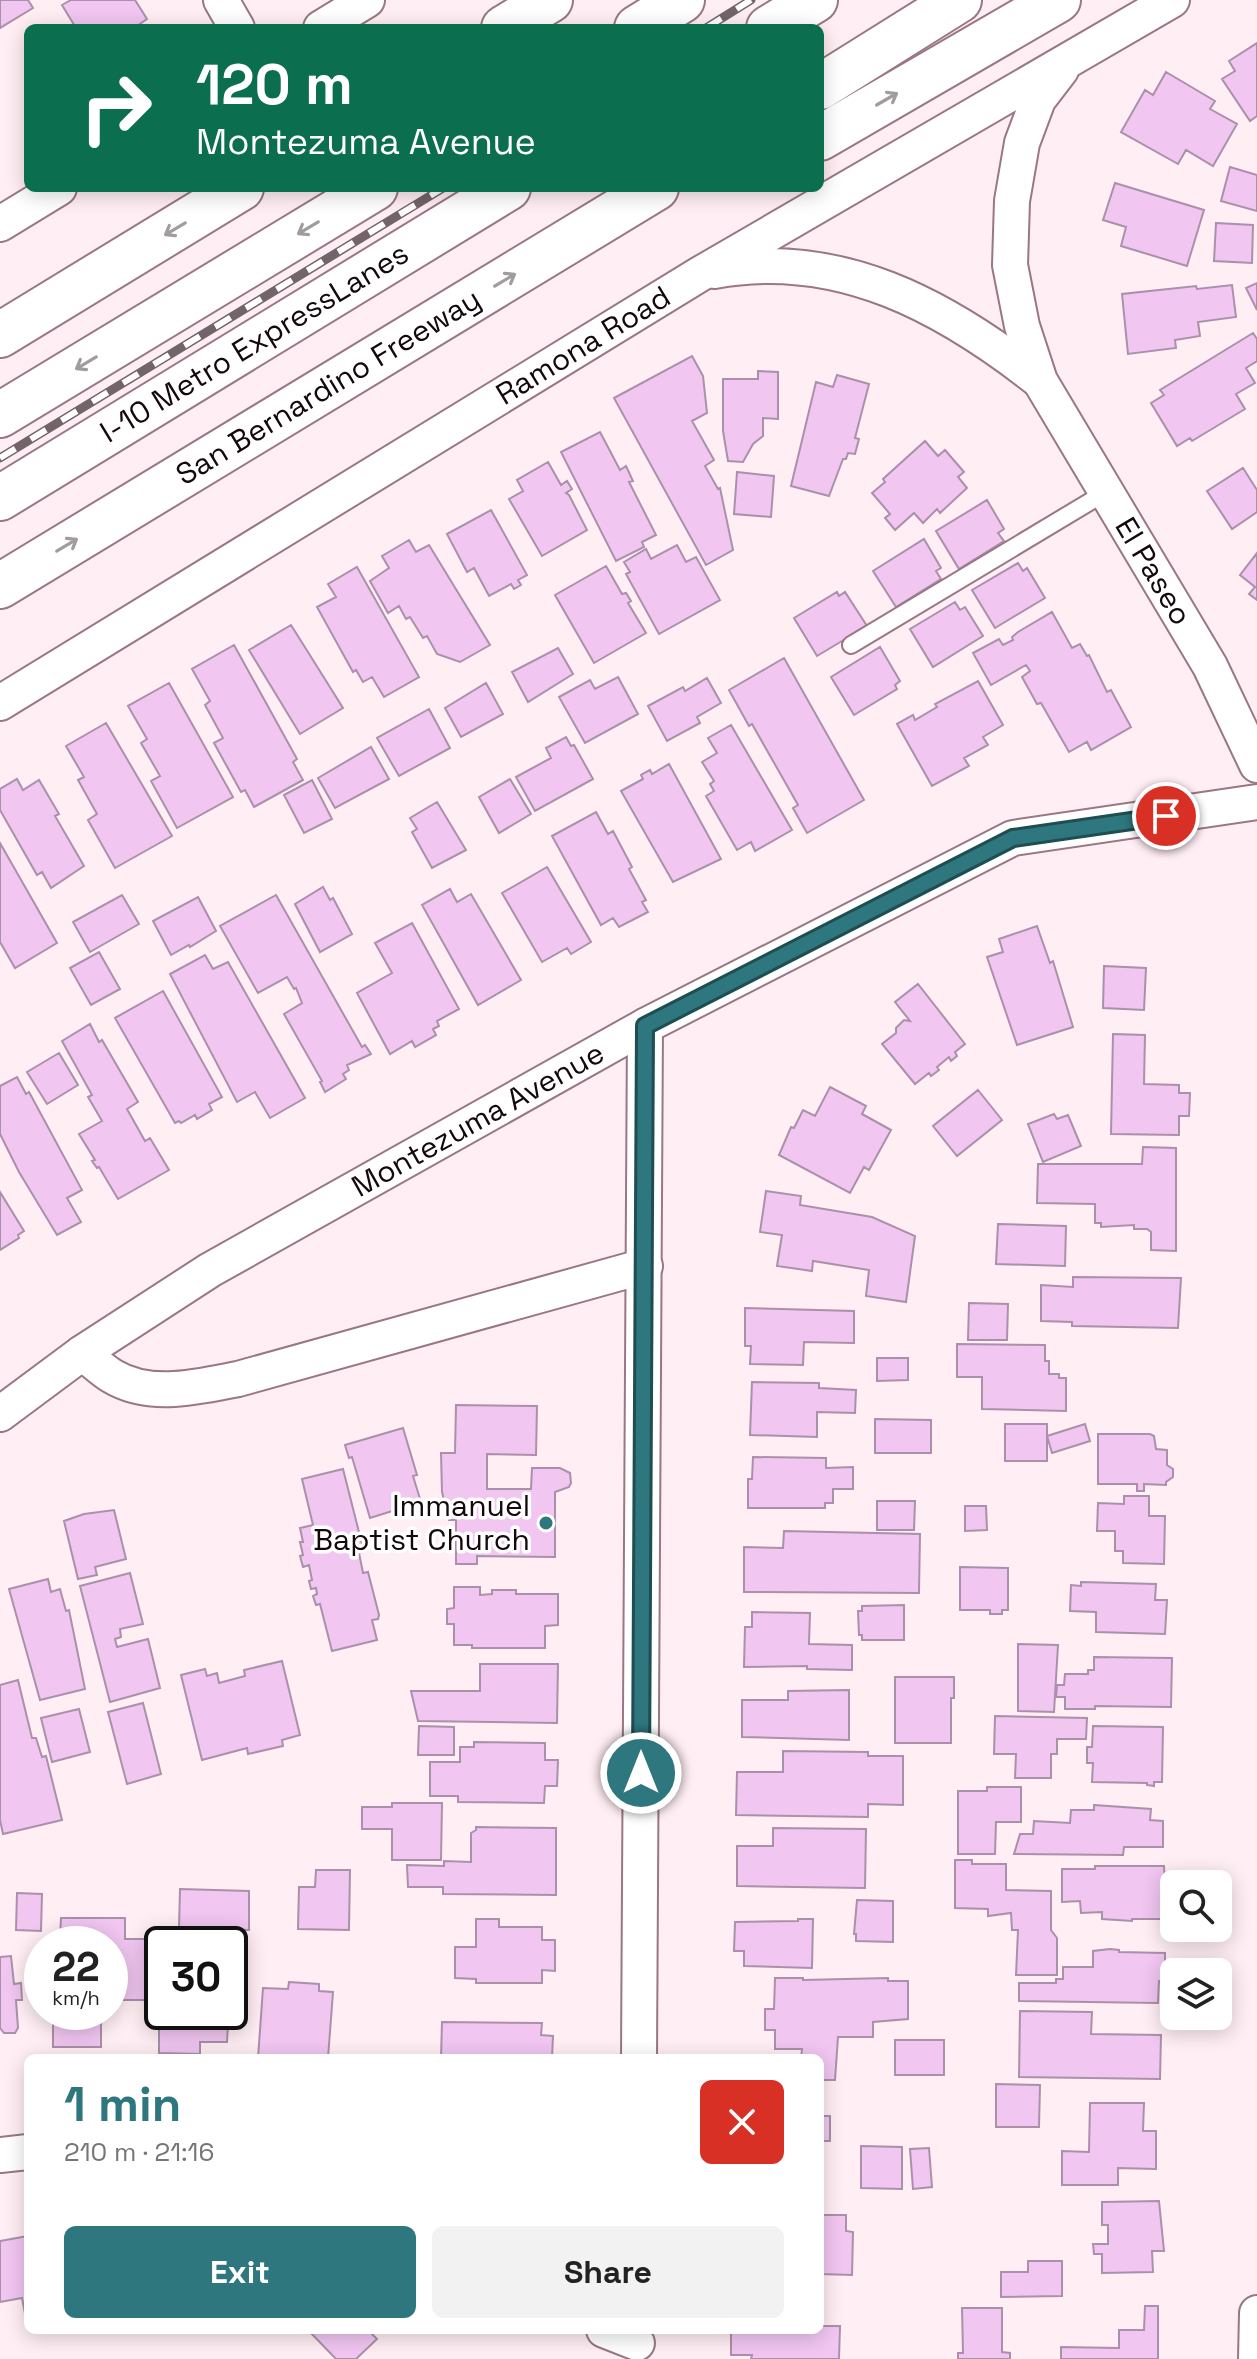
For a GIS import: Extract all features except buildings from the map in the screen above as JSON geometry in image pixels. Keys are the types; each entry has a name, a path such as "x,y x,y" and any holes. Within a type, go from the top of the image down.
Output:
{"highway":[{"path":"511,24 550,0"},
{"path":"643,24 682,0"},
{"path":"776,24 815,0"},
{"path":"824,84 959,0"},
{"path":"824,136 1058,0"},
{"path":"0,335 234,192"},
{"path":"0,415 368,192"},
{"name":"I-10 Metro ExpressLanes","path":"0,498 501,192"},
{"name":"San Bernardino Freeway","path":"0,586 649,192"}],"street":[{"path":"221,0 235,24"},
{"path":"328,24 367,0"},
{"name":"Ramona Road","path":"0,703 700,274 1172,0"},
{"name":"El Paseo","path":"1069,60 1038,100 1022,143 1012,201 1010,265 1022,326 1040,381 1210,666 1257,765"},
{"path":"0,224 52,192"},
{"name":"El Paseo","path":"700,274 740,266 773,265 848,274 955,321 1002,351 1040,381"},
{"name":"Montezuma Avenue","path":"0,1414 82,1353 210,1270 645,1026 1013,838 1257,802"},
{"path":"639,2054 645,1026"},
{"path":"82,1353 113,1377 141,1388 200,1386 238,1379 645,1266"},
{"path":"0,2155 24,2152"},
{"path":"1256,2359 1257,2313"},
{"path":"613,2334 637,2344"}],"lane":[{"path":"851,645 1106,492"}],"railway":[{"path":"712,24 751,0"},
{"path":"0,458 436,192"}],"place":[{"name":"Immanuel Baptist Church","path":"546,1523"}],"route":[{"path":"641,1773 645,1026 1013,838 1166,816"}]}
